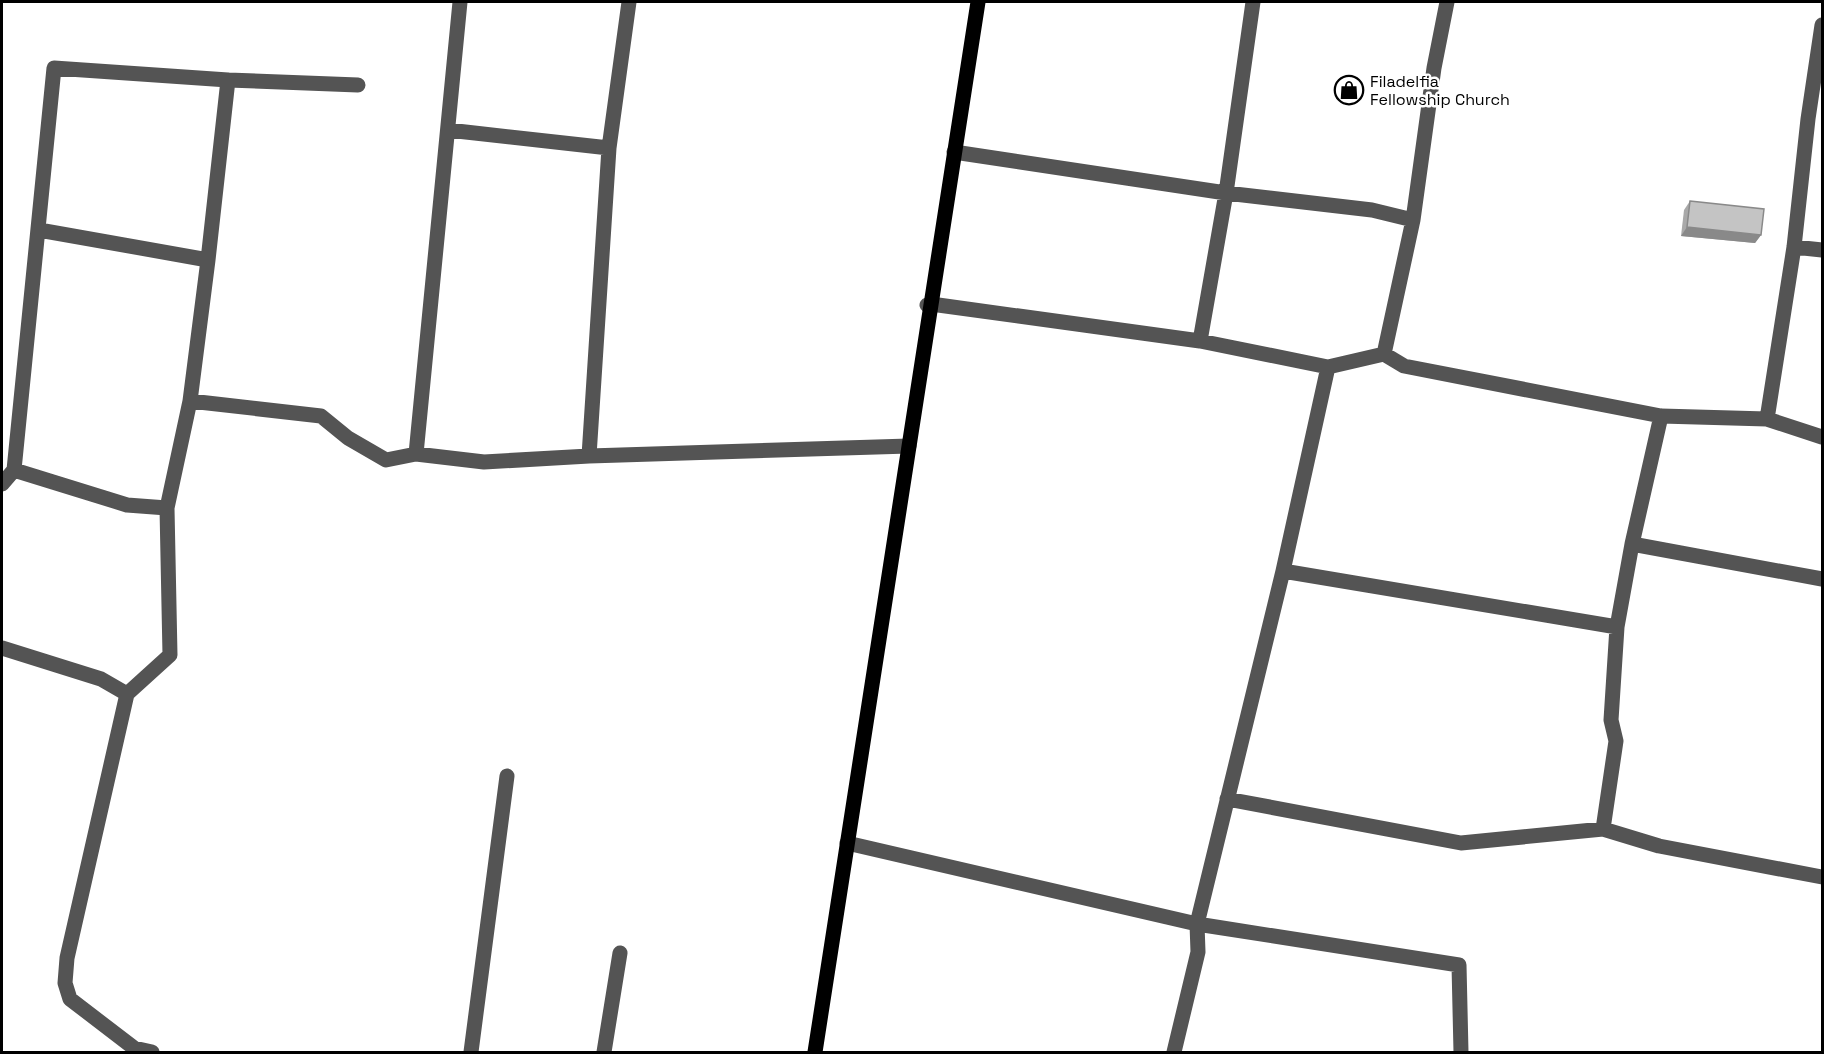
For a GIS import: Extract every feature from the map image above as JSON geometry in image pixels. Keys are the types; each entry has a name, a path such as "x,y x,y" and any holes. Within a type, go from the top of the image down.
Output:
{"main road":[{"path":"814,1053 929,304 978,2"}],"street":[{"path":"416,454 460,2"},
{"path":"589,456 609,148 629,2"},
{"path":"1200,341 1226,193 1253,2"},
{"path":"1384,354 1413,220 1434,68 1447,2"},
{"path":"1767,419 1815,120 1822,25"},
{"path":"2,484 14,470 54,68 228,80 357,85"},
{"path":"152,1053 134,1050 70,999 65,983 67,958 127,694 170,656 167,508 190,401 228,80"},
{"path":"448,130 609,148"},
{"path":"954,152 1226,193 1372,210 1413,220"},
{"path":"39,230 208,260"},
{"path":"1794,247 1822,250"},
{"path":"929,304 1200,341 1328,367 1384,354 1404,366 1661,416 1767,419 1822,437"},
{"path":"1174,1053 1198,952 1197,924 1283,571 1328,367"},
{"path":"190,401 321,417 348,438 386,460 416,454 484,462 589,456 909,446"},
{"path":"1604,829 1616,741 1611,720 1617,627 1632,544 1661,416"},
{"path":"14,470 127,505 167,508"},
{"path":"1632,544 1822,579"},
{"path":"1283,571 1617,627"},
{"path":"2,648 101,679 127,694"},
{"path":"471,1053 507,776"},
{"path":"1227,799 1461,843 1604,829 1659,846 1822,877"},
{"path":"847,843 1197,924 1459,965 1461,1053"},
{"path":"603,1053 620,953"}],"building":[{"path":"1690,201 1764,209 1761,235 1687,227"}],"place":[{"name":"Filadelfia Fellowship Church","path":"1349,90"}]}
